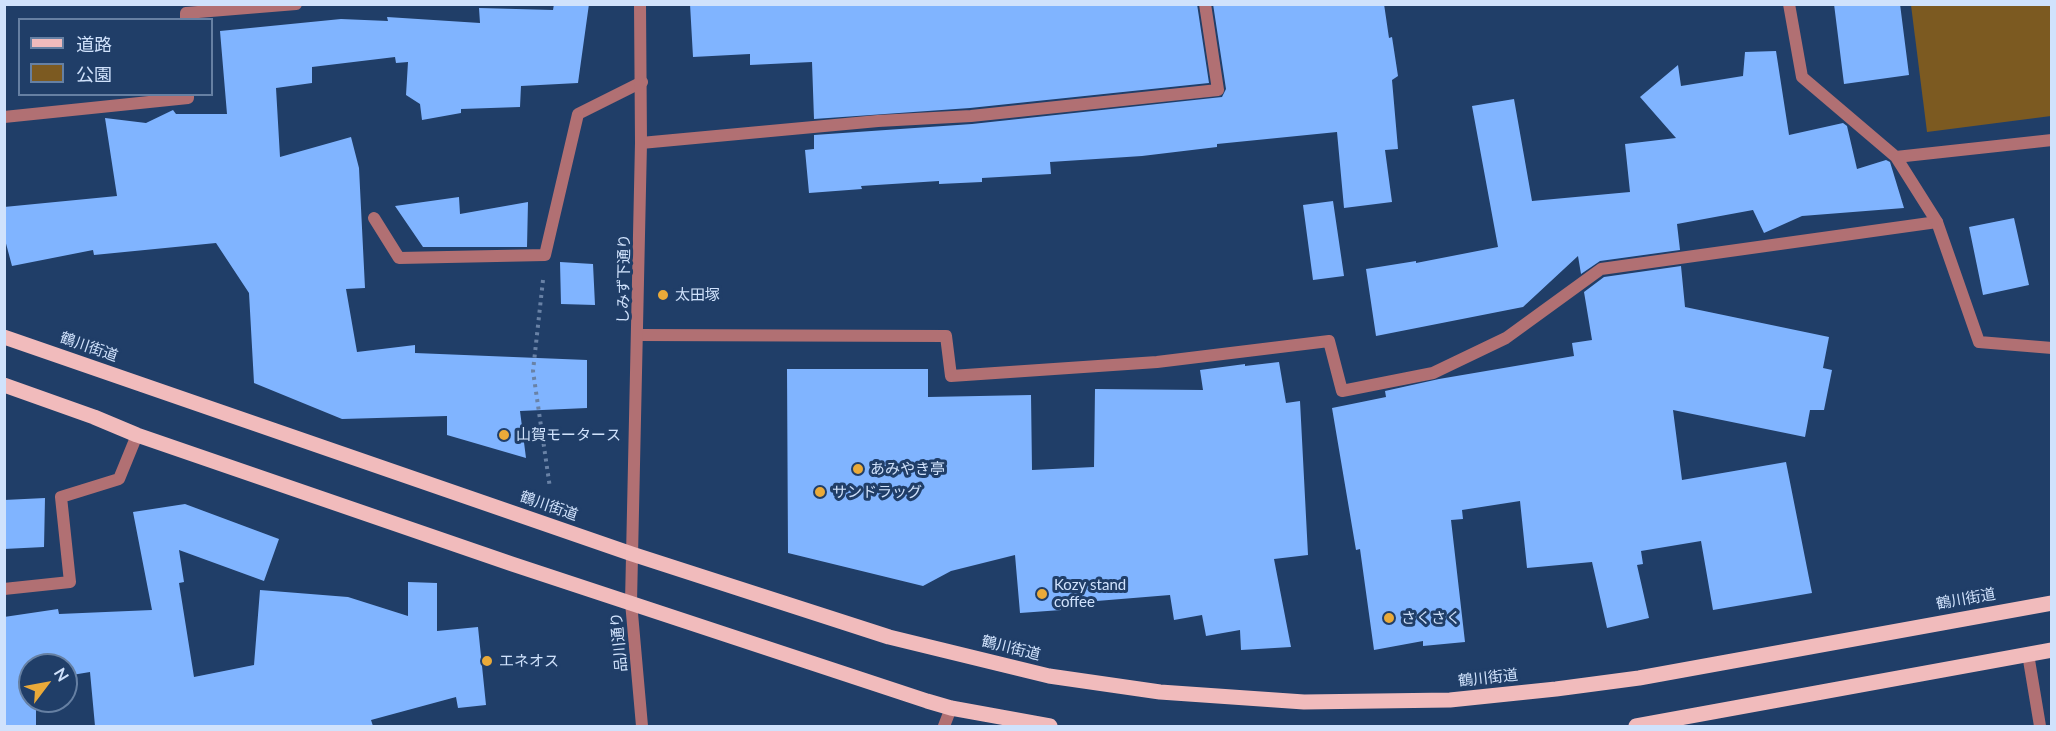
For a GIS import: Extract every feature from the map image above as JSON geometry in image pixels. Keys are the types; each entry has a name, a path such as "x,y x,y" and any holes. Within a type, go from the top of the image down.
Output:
{"main road":[{"name":"鶴川街道","path":"4,337 632,554 889,637 1049,676 1160,693 1304,702 1450,700 1556,690 1639,678 2052,603"},
{"path":"4,385 137,435 501,560 951,708 1050,726"},
{"path":"1635,726 2052,650"}],"street":[{"path":"186,18 186,13 296,4"},
{"name":"しみず下通り","path":"632,554 642,82 640,4"},
{"path":"641,143 878,121 971,116 1218,90 1205,4"},
{"path":"1789,4 1802,77 1896,157 1937,222 1979,342 2052,348"},
{"path":"374,218 399,258 545,255 578,114 642,82"},
{"path":"4,117 188,98 188,96"},
{"path":"1896,157 2052,140"},
{"path":"638,334 946,336 951,376 1157,362 1329,341 1342,391 1433,373 1506,338 1601,269 1937,222"},
{"path":"4,590 70,582 61,496 119,479 137,435"},
{"name":"品川通り","path":"632,554 631,602 642,726"},
{"path":"2028,654 2040,726"},
{"path":"944,726 951,708"}],"path":[{"path":"545,255 533,371 550,488"}],"green space":[{"path":"1911,5 2051,5 2051,116 1927,132"}],"building":[{"path":"554,4 589,4 578,83 521,86 520,107 461,109 461,113 422,120 420,104 406,95 408,62 396,63 395,57 312,67 312,83 276,88 280,157 351,137 359,168 365,288 346,289 357,352 415,345 415,353 587,360 587,408 520,411 526,458 447,435 447,416 342,419 254,383 249,293 216,243 94,255 93,250 12,266 4,236 4,207 117,196 105,118 146,123 173,110 176,114 227,114 220,31 341,19 388,21 387,17 480,23 479,8 553,10"},
{"path":"690,4 1197,4 1209,83 970,108 814,119 812,62 750,65 750,54 693,57"},
{"path":"1213,4 1384,4 1398,76 1392,80 1398,149 1385,150 1392,202 1344,208 1337,132 1217,144 1217,147 1142,156 1050,162 1051,174 982,178 982,182 939,184 939,181 861,186 862,189 809,193 805,150 814,149 814,135 972,124 1222,97 1226,89"},
{"path":"1834,4 1900,4 1909,75 1844,84"},
{"path":"1776,51 1789,135 1843,123 1847,126 1857,169 1886,160 1890,162 1904,208 1802,216 1764,233 1753,210 1677,224 1680,250 1600,261 1581,274 1578,256 1523,307 1376,336 1366,269 1416,261 1416,263 1498,247 1472,106 1514,99 1532,201 1630,192 1625,144 1676,138 1640,97 1678,65 1681,86 1743,76 1745,52"},
{"path":"459,197 460,214 528,202 527,247 423,247 395,206"},
{"path":"1333,201 1344,276 1313,280 1303,205"},
{"path":"2014,218 2029,285 1983,295 1969,227"},
{"path":"560,262 593,264 595,305 561,304"},
{"path":"1681,266 1685,307 1829,337 1823,368 1832,370 1824,410 1810,410 1805,437 1673,410 1682,480 1786,462 1812,593 1713,610 1701,541 1641,551 1643,564 1637,565 1649,618 1607,628 1592,562 1527,568 1520,501 1462,510 1463,519 1451,520 1465,642 1423,646 1423,641 1374,650 1360,549 1356,550 1332,408 1386,397 1385,391 1439,379 1574,356 1572,343 1592,340 1584,292 1604,277"},
{"path":"1279,362 1286,403 1300,401 1308,555 1274,559 1291,647 1241,650 1240,630 1206,636 1202,615 1174,620 1170,595 1060,604 1061,610 1020,613 1015,555 951,571 923,586 788,553 787,369 928,369 928,397 1031,395 1032,470 1094,467 1095,389 1203,390 1200,370"},
{"path":"45,498 44,547 4,549 4,500"},
{"path":"185,504 279,539 264,581 179,550 184,582 179,583 194,677 254,665 260,590 348,597 408,616 408,582 437,583 437,631 478,627 486,705 458,708 456,697 371,720 373,726 95,726 90,672 78,674 78,653 18,653 18,713 36,713 36,726 4,726 4,617 58,609 59,614 152,610 133,512"}],"place":[{"name":"太田塚","path":"663,295"},
{"name":"山賀モータース","path":"504,435"},
{"name":"あみやき亭","path":"858,469"},
{"name":"サンドラッグ","path":"820,492"},
{"name":"Kozy stand coffee","path":"1042,594"},
{"name":"さくさく","path":"1389,618"},
{"name":"エネオス","path":"487,661"}]}
